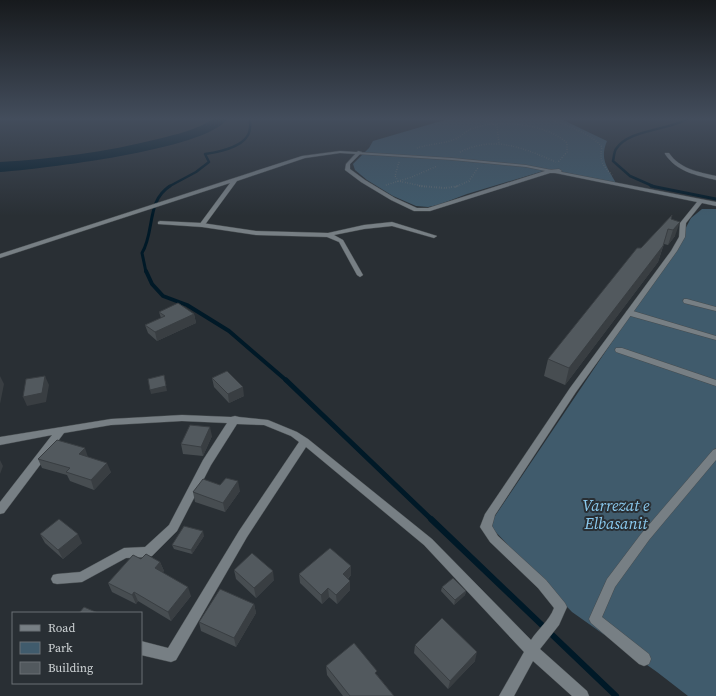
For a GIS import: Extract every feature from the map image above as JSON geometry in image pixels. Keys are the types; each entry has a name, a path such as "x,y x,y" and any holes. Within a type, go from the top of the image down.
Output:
{"street":[{"path":"360,152 348,164 347,169 363,181 393,199 416,210 437,208 456,200 542,174 559,171"},
{"path":"0,256 146,210 304,157 328,153 360,152 509,164 559,171 626,187 716,204"},
{"path":"667,154 679,167 716,178"},
{"path":"202,225 235,180"},
{"path":"506,696 539,639 554,621 561,607 542,584 494,539 486,527 490,514 573,390 674,251 682,237 683,222 700,201"},
{"path":"160,223 202,225 256,233 328,235 364,227 392,224 434,236"},
{"path":"328,235 341,240 360,275"},
{"path":"687,301 716,309"},
{"path":"630,313 716,338"},
{"path":"619,350 716,384"},
{"path":"0,441 110,422 182,418 236,419 266,422 294,434 305,441 428,542 532,651 582,696"},
{"path":"57,579 82,577 124,553 148,552 162,540 173,528 207,463 236,419"},
{"path":"0,510 61,431"},
{"path":"142,648 171,656 243,534 305,441"},
{"path":"644,658 595,619 611,583 645,537 716,453"}],"path":[{"path":"413,151 405,156 397,164 395,176 398,182 413,185 446,187 462,185 469,181 480,166"},
{"path":"557,163 568,151"},
{"path":"601,151 600,156 602,164 609,173 626,187"}],"green space":[{"path":"366,151 604,151 604,159 617,185 550,169 428,207 416,206 393,196 367,180 355,170 353,164"},
{"name":"Varrezat e Elbasanit","path":"702,209 716,209 716,696 688,696 657,672 572,612 489,525 675,248 691,218"}],"building":[{"path":"672,215 671,219 680,222 673,230 668,229 663,246 569,368 548,359 637,248 641,248"},
{"path":"178,303 194,314 155,332 145,325 165,316 159,312"},
{"path":"227,371 243,387 228,394 212,378"},
{"path":"164,375 166,386 150,390 148,379"},
{"path":"45,376 42,393 23,397 26,379"},
{"path":"190,425 210,427 201,447 181,444"},
{"path":"57,440 85,448 79,454 107,463 91,480 66,472 70,468 38,459"},
{"path":"226,478 238,481 223,503 193,492 203,479 220,485"},
{"path":"59,519 78,534 58,550 40,534"},
{"path":"184,526 203,531 191,550 172,545"},
{"path":"330,548 351,566 343,574 350,581 336,595 328,588 321,595 299,574"},
{"path":"252,553 273,571 254,588 234,570"},
{"path":"146,554 160,562 155,568 188,587 168,612 134,592 132,595 108,583 133,555 141,559"},
{"path":"453,578 466,591 455,600 442,587"},
{"path":"220,589 254,604 234,638 199,622"},
{"path":"84,607 96,612 80,612"},
{"path":"442,618 477,652 450,681 415,645"},
{"path":"354,643 377,671 375,673 394,696 350,696 326,666"}],"waterway":[{"path":"0,167 65,161 118,151"},
{"path":"168,187 196,172 209,162 205,154 218,151"},
{"path":"615,151 613,161 630,176 654,187"},
{"path":"146,272 142,253 146,245 154,208 162,192 170,186"},
{"path":"654,187 716,199"},
{"path":"146,271 152,284 163,296 187,305 229,331 287,381"},
{"path":"286,380 432,520"},
{"path":"431,519 616,696"}]}
